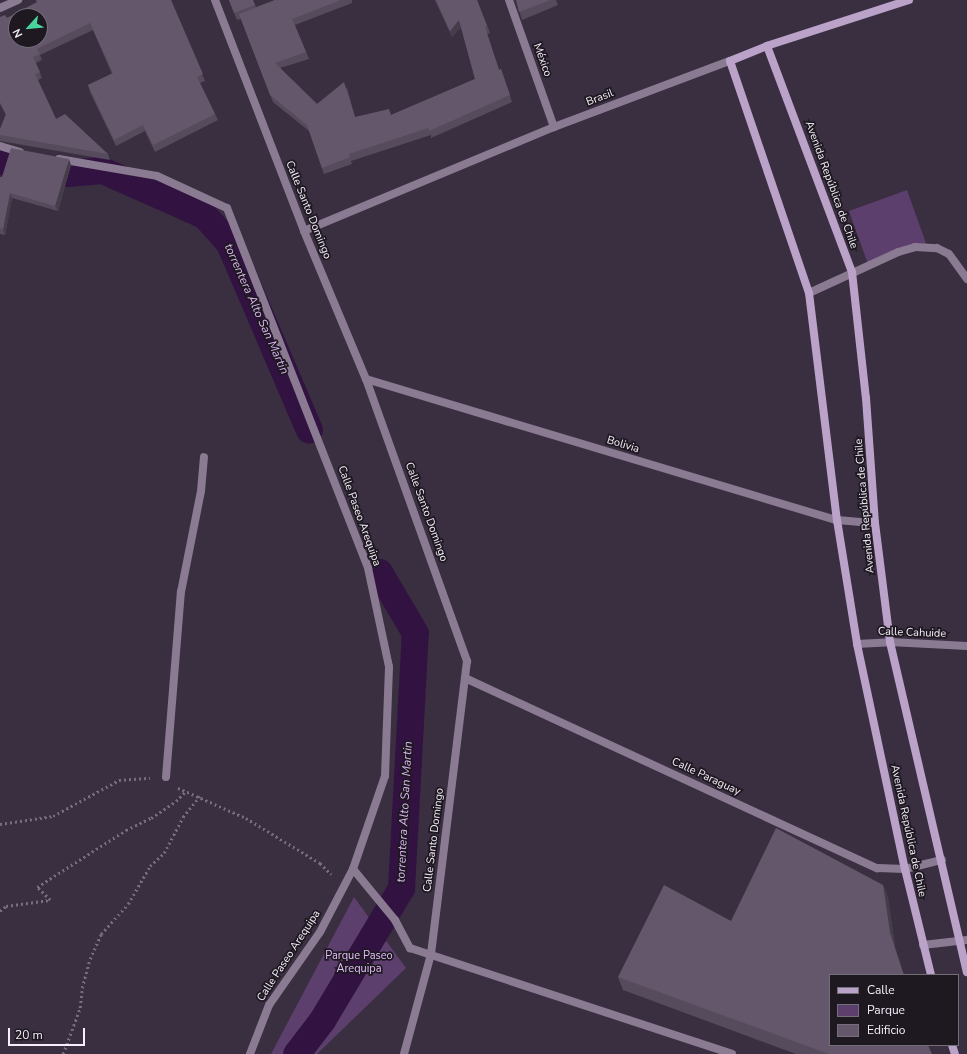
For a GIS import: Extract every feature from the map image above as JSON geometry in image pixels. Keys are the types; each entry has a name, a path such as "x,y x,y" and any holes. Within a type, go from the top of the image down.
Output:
{"street":[{"path":"0,8 18,0"},
{"name":"Calle Santo Domingo","path":"215,0 304,231 366,379 468,661 431,954 404,1054"},
{"name":"México","path":"508,0 554,127"},
{"name":"Brasil","path":"304,231 554,127 767,46 909,0"},
{"name":"Avenida República de Chile","path":"767,46 852,272 866,398 876,522 890,642 942,860 964,940 967,972"},
{"name":"Avenida República de Chile","path":"730,61 809,293 837,520 857,644 905,869 922,945 931,974"},
{"path":"0,146 33,154"},
{"name":"Calle Paseo Arequipa","path":"48,157 157,176 227,208 368,568 389,667 385,776 353,869 320,932 269,1005 250,1054"},
{"path":"809,293 898,252 915,248 937,248 949,254 967,279"},
{"name":"Bolivia","path":"366,379 837,520 876,522"},
{"path":"166,777 181,592 201,491 204,457"},
{"name":"Calle Cahuide","path":"857,644 890,642 967,646"},
{"name":"Calle Paraguay","path":"466,678 877,868 905,869 942,860"},
{"path":"353,869 395,920 410,948 732,1054"},
{"path":"922,945 964,940"}],"path":[{"path":"0,824 53,816 119,780 166,777 185,792 200,796 227,812 246,818 320,863 344,885"},
{"path":"0,911 6,906 50,900 37,887 126,830 151,818 176,801 185,792"},
{"path":"63,1054 80,1008 82,988 90,959 101,934 128,904 150,866 164,853 183,816 200,796"}],"green space":[{"path":"907,190 927,246 869,267 849,211"},
{"name":"Parque Paseo Arequipa","path":"354,897 406,968 317,1054 271,1054"}],"building":[{"path":"36,0 171,0 203,74 197,77 215,114 153,145 143,125 114,140 88,85 113,73 90,23 48,44 48,8 26,8 37,2"},
{"path":"229,0 253,0 255,5 234,13"},
{"path":"275,0 341,0 292,19 306,52 275,63 317,104 344,82 355,117 389,109 391,115 475,79 459,20 450,31 436,0 477,0 487,26 485,27 499,70 501,69 510,95 429,131 428,128 349,154 350,157 322,168 307,125 270,95 239,14"},
{"path":"516,0 550,0 519,12"},
{"path":"5,15 7,18 8,48 39,48 37,49 40,54 33,57 40,72 35,74 56,119 65,114 108,154 0,135 0,129 6,114 0,102 0,17"},
{"path":"11,148 69,159 55,206 10,193 3,229 0,228 0,177 2,177"},
{"path":"776,828 883,885 890,933 904,974 829,974 829,1046 928,1046 932,1054 829,1054 618,977 664,885 731,921"}],"waterway":[{"name":"torrentera Alto San Martin","path":"0,160 15,166 68,173 102,170 204,215 229,243 309,430"},
{"name":"torrentera Alto San Martin","path":"296,1054 322,1020 401,888 415,633 379,572"}]}
